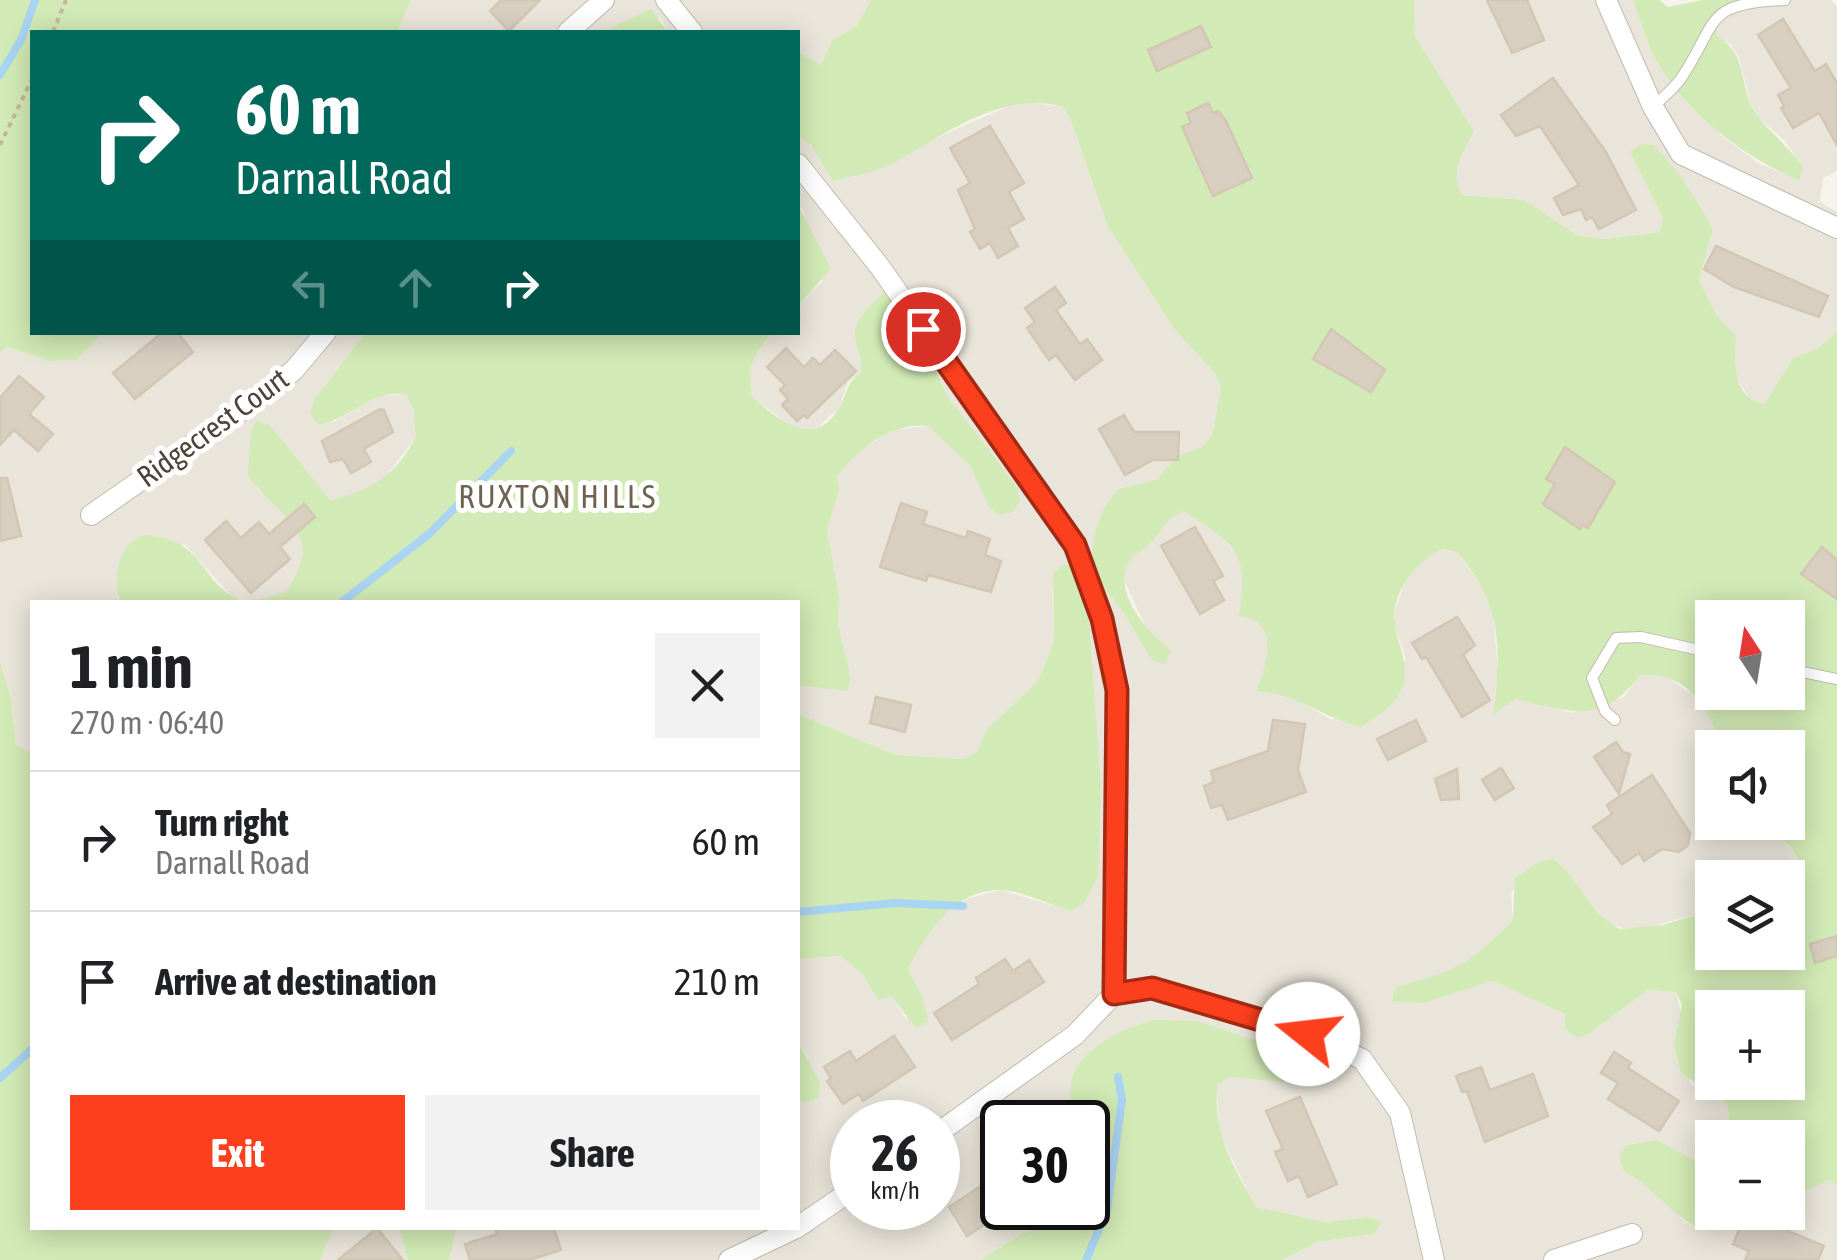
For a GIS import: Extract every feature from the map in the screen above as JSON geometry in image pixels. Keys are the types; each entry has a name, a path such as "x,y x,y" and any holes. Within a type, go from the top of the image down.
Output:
{"street":[{"path":"570,30 604,0"},
{"path":"666,0 690,30"},
{"path":"1606,0 1653,107 1682,154 1837,228"},
{"path":"800,167 880,267 1075,545 1102,619 1117,690 1114,994"},
{"name":"Ridgecrest Court","path":"92,515 270,390 294,370 323,335"},
{"path":"960,1117 1075,1035 1114,994 1152,988 1308,1034 1362,1059 1400,1114 1434,1260"},
{"path":"800,1225 830,1205"},
{"path":"729,1260 791,1230"},
{"path":"1554,1260 1632,1234"}],"lane":[{"path":"1653,107 1681,79 1708,23 1739,5 1786,0"},
{"path":"1616,720 1605,711 1592,678 1616,638 1641,637 1695,649"},
{"path":"1805,672 1837,678"}],"path":[{"path":"54,30 66,0"},
{"path":"0,146 30,82"}],"shaded area":[{"path":"411,0 871,0 857,25 832,41 821,65 800,53 800,30 667,30 661,18 614,30 398,30"},
{"path":"1414,0 1633,0 1659,65 1721,135 1758,163 1800,181 1803,166 1784,140 1759,118 1751,105 1739,57 1730,44 1716,36 1719,20 1742,0 1831,0 1837,6 1837,171 1823,178 1820,202 1837,212 1837,331 1819,348 1793,358 1764,404 1751,400 1736,378 1736,335 1717,316 1699,280 1713,228 1683,179 1630,152 1663,218 1660,232 1606,239 1578,236 1525,200 1462,195 1455,184 1455,170 1474,131 1415,36"},
{"path":"1020,101 1062,107 1070,118 1108,227 1175,330 1215,373 1221,387 1212,436 1202,447 1176,456 1158,479 1118,489 1096,578 1123,612 1152,660 1149,634 1125,582 1125,568 1132,556 1155,539 1169,516 1184,511 1222,538 1241,559 1246,575 1240,616 1253,618 1264,626 1284,693 1332,720 1406,660 1394,622 1396,607 1406,580 1427,556 1442,549 1457,552 1492,601 1498,672 1493,712 1516,699 1572,713 1624,697 1640,675 1654,674 1667,677 1695,697 1695,710 1708,710 1716,730 1695,730 1695,840 1782,840 1798,860 1695,860 1695,915 1634,931 1608,924 1553,859 1511,892 1513,920 1472,961 1448,973 1395,987 1392,1000 1424,1003 1492,981 1565,1014 1577,1038 1590,1033 1648,990 1676,992 1682,1018 1675,1044 1695,1086 1695,1100 1720,1100 1727,1104 1729,1120 1695,1120 1695,1160 1657,1140 1626,1145 1624,1170 1655,1189 1695,1230 1805,1230 1805,1191 1829,1180 1837,1185 1837,1260 1282,1260 1317,1242 1375,1234 1367,1217 1326,1222 1255,1207 1219,1131 1217,1084 1230,1077 1303,1084 1310,1072 1070,1084 1072,1100 980,1100 980,1230 1032,1230 980,1260 449,1260 456,1230 800,1230 800,1098 805,1102 808,1057 800,1044 800,959 841,956 863,975 878,999 891,996 906,1019 922,995 908,970 926,933 946,913 970,898 1001,890 1071,911 1098,877 1052,586 1054,642 1038,681 987,729 976,753 964,759 896,755 800,715 800,685 851,678 838,624 839,596 827,530 839,490 837,477 854,454 892,430 928,426 970,466 989,507 979,442 948,397 913,321 855,334 864,361 860,374 848,382 839,408 818,427 806,431 792,428 752,396 748,369 752,355 770,335 800,335 800,304 823,281 800,207 800,138 810,145 890,165 927,142"},
{"path":"101,335 363,335 315,399 310,414 334,422 377,396 405,394 413,407 417,436 382,481 358,495 330,500 270,425 257,420 257,488 300,528 304,543 302,569 286,592 265,600 233,598 184,544 117,596 119,600 30,600 27,754 16,745 11,699 0,661 0,352 6,347 49,361 77,360"},
{"path":"333,1230 400,1230 408,1260 320,1260"}],"green space":[{"path":"0,0 411,0 398,30 30,30 30,335 101,335 77,360 49,361 7,347 0,352"},
{"path":"871,0 1414,0 1415,36 1474,131 1457,170 1462,195 1525,200 1578,236 1606,239 1660,232 1663,218 1630,152 1641,144 1654,145 1683,179 1713,228 1699,280 1717,316 1736,335 1737,377 1745,393 1764,404 1793,358 1819,348 1837,331 1837,1185 1829,1180 1805,1191 1805,1120 1729,1120 1727,1104 1721,1100 1805,1100 1805,990 1695,990 1695,1082 1681,1073 1674,1044 1682,1005 1676,992 1648,990 1590,1033 1577,1038 1565,1028 1565,1014 1492,981 1424,1003 1392,1001 1395,987 1448,971 1485,947 1513,920 1515,878 1540,861 1553,859 1600,915 1620,929 1663,925 1695,915 1695,970 1805,970 1805,860 1798,860 1782,840 1805,840 1805,730 1715,730 1705,710 1805,710 1805,600 1695,600 1695,696 1671,679 1640,675 1613,702 1599,708 1569,711 1516,699 1493,714 1498,668 1491,609 1472,571 1457,552 1442,549 1423,561 1407,579 1397,600 1395,623 1405,669 1402,688 1385,710 1361,727 1284,696 1257,691 1267,656 1266,635 1261,626 1239,616 1240,563 1227,543 1184,511 1133,557 1125,576 1125,588 1136,612 1171,650 1166,664 1152,660 1123,612 1096,578 1091,565 1094,536 1103,510 1118,489 1158,479 1176,456 1202,447 1212,436 1221,387 1215,373 1175,330 1108,227 1070,118 1062,107 1018,104 996,110 887,166 833,181 811,145 800,137 800,53 821,65 832,41 857,25"},
{"path":"1633,0 1659,0 1668,7 1702,0 1742,0 1719,20 1716,35 1737,57 1755,112 1803,166 1800,181 1740,148 1687,102 1655,58"},
{"path":"651,9 667,30 608,30"},
{"path":"800,209 831,269 800,304"},
{"path":"889,287 913,321 948,397 1017,487 1020,501 1014,512 1000,515 989,507 970,466 928,426 888,433 865,447 846,466 837,477 839,490 827,530 839,596 838,624 851,678 847,691 800,685 800,600 258,600 286,592 303,553 295,527 248,475 251,432 257,420 270,425 330,500 358,492 381,479 401,460 416,436 413,407 405,394 382,396 319,425 310,413 314,400 363,335 770,335 753,362 752,396 783,421 807,429 829,421 849,385 860,374 856,328 862,315"},
{"path":"145,535 181,545 219,586 241,600 120,600 119,562 136,539"},
{"path":"1064,564 1076,568 1089,622 1101,788 1098,877 1083,904 1071,911 1001,890 984,892 955,905 923,942 908,970 922,995 928,1021 916,1028 891,996 878,1000 863,975 841,956 800,959 800,715 896,755 964,759 976,753 987,729 1038,681 1054,642 1053,573"},
{"path":"0,661 11,699 16,745 30,753 30,1230 333,1230 320,1260 0,1260"},
{"path":"1154,1020 1197,1021 1305,1057 1310,1072 1303,1084 1230,1077 1218,1084 1218,1117 1226,1148 1256,1207 1326,1222 1367,1217 1381,1222 1375,1234 1317,1242 1282,1260 980,1260 1032,1230 1110,1230 1110,1100 1072,1100 1071,1082 1093,1049 1130,1028"},
{"path":"800,1045 820,1083 818,1097 805,1103 800,1099"},
{"path":"1657,1140 1695,1160 1695,1226 1624,1171 1619,1157 1626,1145"},
{"path":"400,1230 456,1230 449,1260 408,1260"}],"building":[{"path":"501,0 540,0 510,30 490,11"},
{"path":"1487,0 1527,0 1544,40 1512,53"},
{"path":"1783,19 1815,71 1826,64 1837,83 1837,145 1819,113 1793,128 1781,108 1784,106 1778,95 1791,88 1758,35"},
{"path":"1201,26 1211,47 1157,71 1148,50"},
{"path":"1553,78 1606,152 1636,210 1599,229 1592,217 1586,220 1581,209 1563,215 1554,198 1579,185 1540,126 1516,136 1501,115"},
{"path":"1208,103 1213,113 1218,111 1226,121 1252,178 1213,196 1182,127 1191,123 1187,113"},
{"path":"990,126 1024,183 1009,192 1024,219 1008,228 1018,246 998,258 990,243 980,249 970,232 975,229 958,190 970,183 950,148"},
{"path":"1716,246 1828,296 1819,317 1734,287 1704,269"},
{"path":"1055,287 1066,303 1056,310 1080,344 1087,339 1102,360 1075,380 1056,355 1049,360 1027,328 1035,322 1025,308"},
{"path":"1331,329 1385,370 1371,392 1313,359"},
{"path":"159,335 179,335 193,352 135,399 113,373"},
{"path":"786,348 804,367 813,358 820,365 835,350 856,371 807,418 804,415 797,421 782,405 788,399 780,390 785,385 767,367"},
{"path":"19,376 44,397 29,414 53,434 38,451 14,430 0,445 0,398"},
{"path":"380,409 393,432 364,449 371,462 351,473 343,459 330,462 322,441"},
{"path":"1124,415 1134,432 1179,432 1178,460 1153,460 1125,475 1099,429"},
{"path":"1565,447 1615,482 1588,528 1582,525 1580,529 1543,504 1555,484 1546,479"},
{"path":"0,478 7,478 21,536 0,541"},
{"path":"901,503 927,512 923,524 966,538 968,531 990,539 985,555 1001,561 991,592 928,575 926,581 880,567"},
{"path":"304,504 315,517 280,547 290,559 251,593 205,540 226,521 241,538 259,522 269,534"},
{"path":"1195,527 1223,576 1213,581 1224,600 1200,614 1161,546"},
{"path":"1822,547 1837,560 1837,599 1801,574"},
{"path":"1457,617 1475,645 1463,655 1490,700 1462,717 1426,657 1422,659 1412,643"},
{"path":"876,697 911,705 905,732 870,723"},
{"path":"1273,720 1305,724 1298,770 1306,792 1228,820 1222,805 1211,808 1204,786 1214,782 1211,771 1268,751"},
{"path":"1416,720 1426,741 1388,760 1377,739"},
{"path":"1616,742 1623,752 1630,754 1619,794 1594,757"},
{"path":"1501,768 1514,788 1495,800 1482,780"},
{"path":"1457,769 1459,799 1441,800 1435,779"},
{"path":"1652,775 1690,833 1688,845 1679,852 1662,849 1644,861 1639,853 1622,864 1593,827 1612,814 1607,805"},
{"path":"1837,936 1837,956 1815,963 1810,944"},
{"path":"1005,959 1013,971 1029,960 1044,982 952,1040 934,1013 979,984 976,978"},
{"path":"894,1036 915,1067 865,1100 859,1094 840,1100 827,1081 831,1078 824,1067 850,1051 856,1061"},
{"path":"1614,1052 1631,1063 1628,1068 1679,1101 1659,1131 1608,1099 1618,1083 1601,1073"},
{"path":"1481,1067 1490,1090 1533,1074 1548,1116 1485,1142 1467,1091 1462,1092 1456,1076"},
{"path":"1300,1097 1337,1184 1308,1197 1299,1176 1288,1181 1275,1152 1283,1149 1266,1111"},
{"path":"980,1187 980,1227 967,1236 960,1225 960,1200"},
{"path":"379,1230 403,1260 338,1260"},
{"path":"496,1230 555,1230 561,1250 529,1260 470,1260 465,1244 497,1234"},
{"path":"1739,1230 1786,1230 1824,1246 1818,1260 1745,1260 1749,1251 1733,1244"}],"waterway":[{"path":"0,75 22,38 35,0"},
{"path":"345,600 429,534 511,451"},
{"path":"800,912 895,903 963,906"},
{"path":"0,1078 30,1051"},
{"path":"1086,1260 1107,1210 1122,1100 1118,1077"}],"district":[{"name":"RUXTON HILLS","path":"558,497"}],"route":[{"path":"923,329 1075,545 1102,619 1117,690 1114,994 1152,988 1308,1034"}]}
